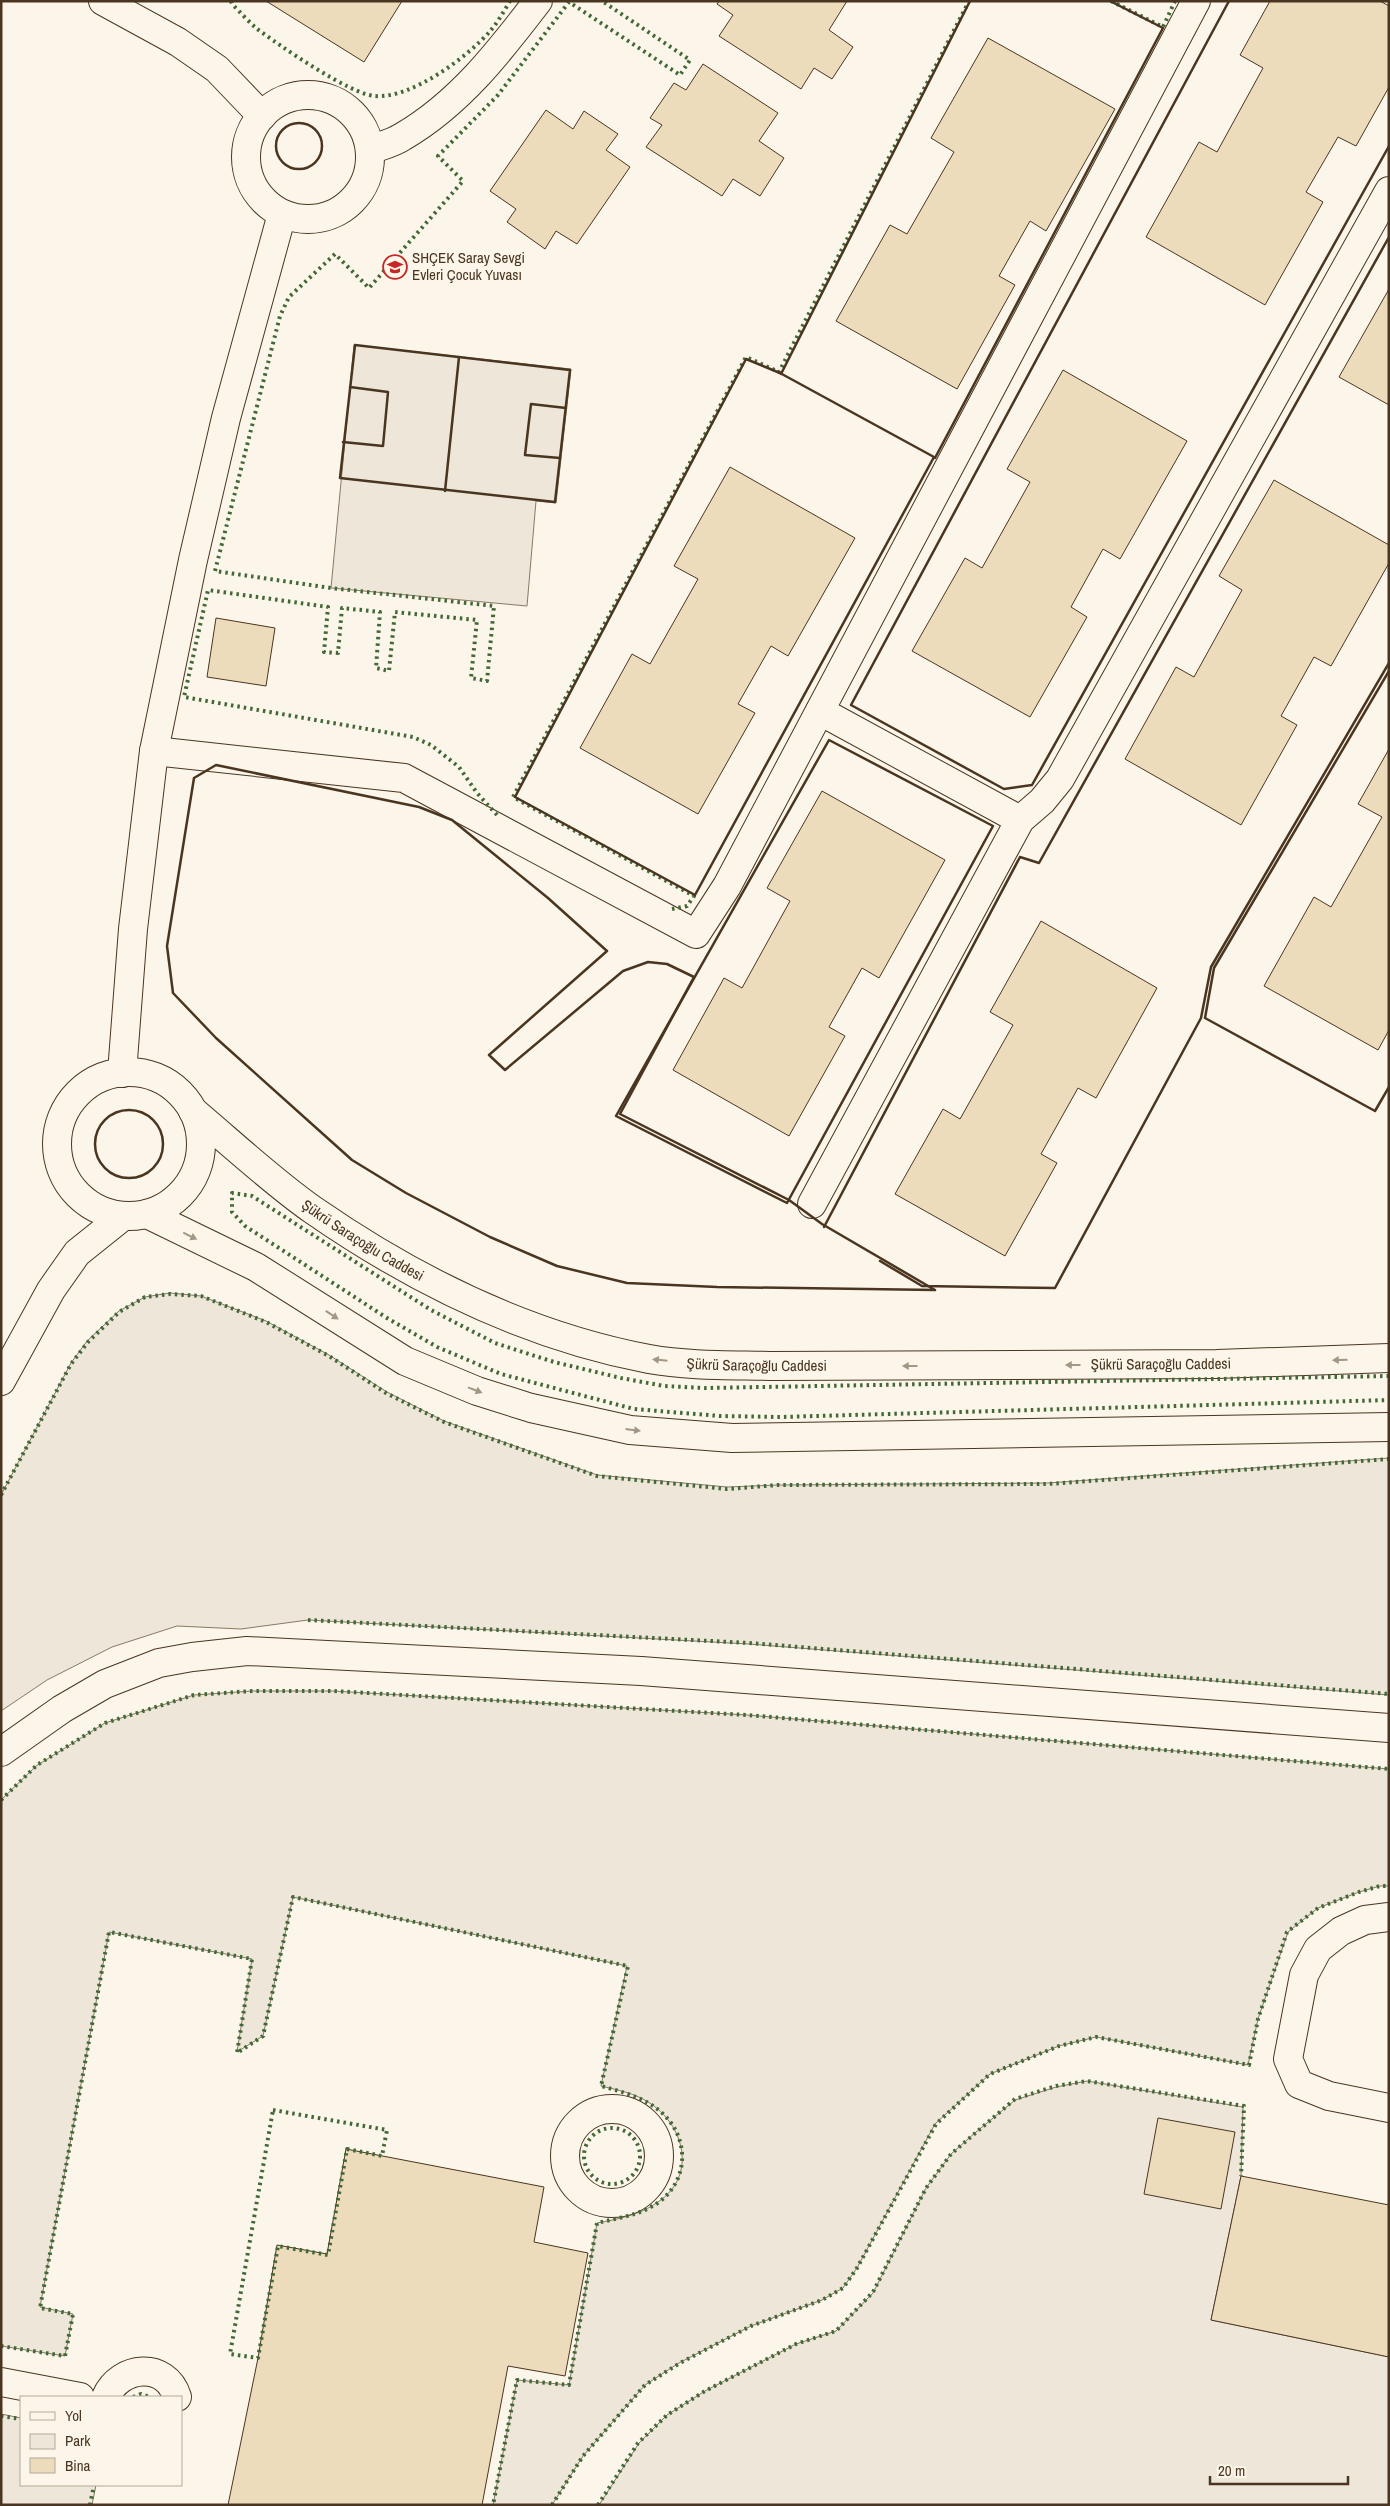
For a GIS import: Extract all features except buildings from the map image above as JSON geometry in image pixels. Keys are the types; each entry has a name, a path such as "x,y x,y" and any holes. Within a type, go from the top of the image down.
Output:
{"street":[{"path":"103,1 178,42 218,69 262,116"},
{"path":"370,150 401,138 432,117 495,57 538,1"},
{"path":"154,751 404,778 696,934 728,886 1196,1"},
{"path":"308,95 327,98 344,106 355,116 364,130 370,150 369,173 362,189 352,201 338,212 322,218 304,220 282,214 265,202 255,188 249,172 247,154 250,135 262,116 276,105 290,98 308,95"},
{"path":"812,1204 1020,820 1042,801 1060,779 1389,191"},
{"path":"122,1073 133,929 154,751 193,560 226,418 282,214"},
{"path":"820,711 1020,820"},
{"name":"Şükrü Saraçoğlu Caddesi","path":"193,1111 201,1141 200,1161 192,1179 181,1195 165,1207 134,1216 90,1205 75,1192 64,1176 59,1157 58,1138 62,1118 72,1101 86,1087 102,1077 122,1073 141,1073 160,1079 176,1089 193,1111 312,1209 413,1272 482,1307 552,1334 650,1359 770,1366 1217,1364 1389,1358"},
{"path":"1,1381 52,1290 77,1253 134,1216 256,1267 405,1361 477,1391 531,1408 630,1430 732,1438 1389,1427"},
{"path":"1,1752 62,1710 105,1684 159,1663 247,1651 641,1671 1389,1728"},
{"path":"1388,2106 1329,2096 1299,2084 1288,2059 1304,1975 1318,1949 1341,1931 1365,1920 1389,1917"},
{"path":"106,2396 110,2388 118,2379 129,2373 142,2371 165,2379 175,2390 177,2396"},
{"path":"1,2382 75,2396"}],"green space":[{"path":"354,345 571,369 556,503 536,501 527,606 331,588"},
{"path":"170,1293 201,1296 266,1321 329,1355 387,1392 444,1421 597,1475 727,1487 1048,1483 1389,1458 1389,1695 749,1644 308,1620 241,1629 177,1626 112,1647 47,1680 1,1711 1,1495 71,1363 87,1341 119,1311 145,1297"},
{"path":"252,1691 333,1691 747,1715 1389,1769 1389,1886 1380,1886 1359,1892 1318,1908 1288,1932 1258,2019 1248,2065 1096,2037 1059,2046 990,2074 935,2124 857,2268 843,2288 822,2300 751,2326 679,2363 645,2385 583,2456 552,2505 493,2505 517,2380 569,2385 597,2223 636,2213 658,2202 671,2191 678,2178 682,2164 678,2136 660,2112 637,2096 601,2086 627,1966 293,1897 263,2036 237,2052 252,1959 109,1932 40,2307 73,2314 65,2356 1,2346 1,1800 36,1766 105,1723 194,1695"},
{"path":"1087,2081 1243,2107 1241,2176 1211,2320 1389,2357 1389,2505 599,2505 639,2443 667,2415 705,2391 796,2344 836,2331 873,2293 926,2188 951,2154 976,2132 1015,2100 1056,2087"},
{"path":"1,2414 20,2418 20,2486 96,2486 92,2505 1,2505"}],"hedge":[{"path":"231,1 256,28 297,56 349,87 375,96 405,91 421,84 454,64 491,30 510,1"},
{"path":"497,815 477,793 459,767 431,745 413,737 184,697 208,590 328,607 324,652 338,653 342,608 380,612 376,668 389,671 395,612 477,620 471,678 487,681 494,606 331,588 215,571 280,316 289,297 335,254 369,288 463,181 438,156 498,95 569,2 680,75 690,60 602,1"},
{"path":"672,909 687,906 694,896 513,797 746,357 779,372 969,1"},
{"path":"1111,1 1163,27 1175,1"},
{"path":"1389,1376 705,1388 664,1386 554,1362 495,1343 431,1310 252,1196 232,1193 232,1212 245,1226 387,1318 437,1347 501,1374 634,1409 720,1416 781,1417 1389,1400"},
{"path":"1,1495 71,1364 88,1342 119,1312 145,1297 170,1294 201,1296 266,1322 329,1356 386,1393 444,1422 597,1476 727,1489 778,1485 1048,1484 1389,1459"},
{"path":"308,1620 749,1643 1389,1694"},
{"path":"1,1800 37,1765 105,1723 194,1695 252,1691 333,1691 747,1715 1389,1769"},
{"path":"552,2505 583,2456 645,2385 680,2363 751,2326 822,2300 843,2288 857,2268 936,2124 990,2074 1059,2046 1096,2037 1249,2065 1258,2019 1287,1932 1318,1908 1359,1892 1380,1886 1389,1886"},
{"path":"1,2346 65,2356 73,2314 40,2308 109,1932 252,1959 237,2053 263,2036 293,1897 628,1966 601,2086 647,2102 661,2112 677,2133 681,2145 681,2170 669,2193 659,2202 637,2213 597,2223 569,2385 517,2380 493,2505"},
{"path":"598,2505 638,2443 667,2415 705,2391 796,2344 836,2331 873,2292 926,2188 951,2154 1015,2099 1056,2086 1087,2081 1244,2106 1241,2176"},
{"path":"273,2110 387,2130 382,2156 347,2149 328,2255 278,2246 258,2358 230,2354 273,2110"},
{"path":"612,2128 623,2130 632,2136 638,2145 640,2156 638,2167 632,2176 623,2182 612,2184 601,2182 592,2176 586,2167 584,2156 586,2145 592,2136 601,2130 612,2128"},
{"path":"136,2396 141,2394 147,2396"},
{"path":"1,2416 20,2419"},
{"path":"90,2505 94,2486"}],"wall":[{"path":"781,374 970,1"},
{"path":"935,458 1163,28 1110,1"},
{"path":"1229,1 851,705 1004,789 1032,785 1389,146"},
{"path":"299,123 312,127 318,133 322,146 318,159 312,165 299,169 286,165 280,159 276,146 280,133 286,127 299,123"},
{"path":"824,1227 1020,857 1039,863 1389,237"},
{"path":"355,345 570,370 555,502 340,478 355,345"},
{"path":"445,491 459,357"},
{"path":"746,359 780,373 934,457 695,895 515,797 746,359"},
{"path":"343,442 383,446 388,392 350,387"},
{"path":"560,458 525,455 531,404 566,408"},
{"path":"880,1261 922,1286 1055,1288 1201,1018 1211,967 1389,663"},
{"path":"1389,671 1214,968 1205,1018 1375,1111 1389,1087"},
{"path":"829,740 993,826 787,1203 616,1116 829,740"},
{"path":"216,765 419,807 452,820 548,898 607,951 489,1055 505,1070 623,971 648,962 667,964 694,977 620,1114 789,1200 822,1224 935,1290 717,1287 627,1283 557,1266 490,1237 406,1193 352,1160 216,1038 173,993 167,946 194,778 216,765"},
{"path":"129,1110 142,1112 153,1120 161,1131 163,1144 161,1157 153,1168 142,1176 129,1178 116,1176 105,1168 97,1157 95,1144 97,1131 105,1120 116,1112 129,1110"}],"place":[{"name":"SHÇEK Saray Sevgi Evleri Çocuk Yuvası","path":"395,267"}]}
